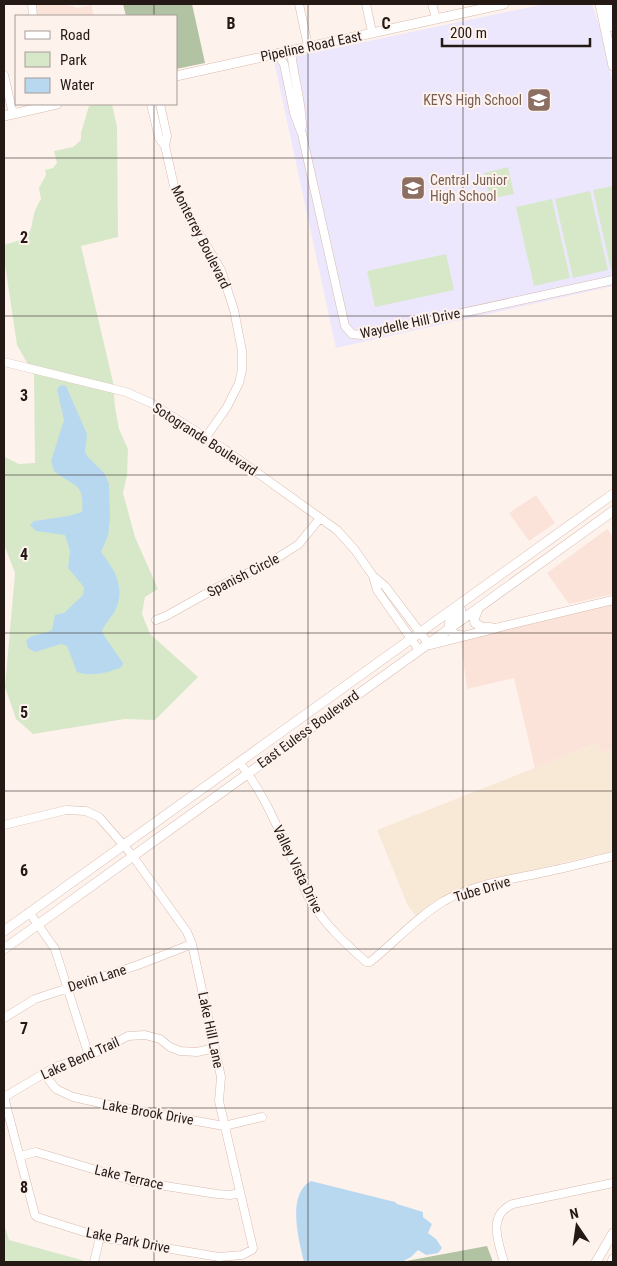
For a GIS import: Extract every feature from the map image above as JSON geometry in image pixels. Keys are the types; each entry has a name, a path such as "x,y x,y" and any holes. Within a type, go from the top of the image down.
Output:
{"main road":[{"name":"Pipeline Road East","path":"178,76 504,4"},
{"path":"602,5 613,27"},
{"path":"602,5 610,36 613,66"},
{"path":"4,116 50,105"},
{"name":"East Euless Boulevard","path":"4,931 613,494"},
{"name":"East Euless Boulevard","path":"4,949 132,855 613,511"},
{"path":"564,529 573,540"},
{"path":"464,636 455,635 449,628 450,620 494,579"},
{"path":"479,607 474,619 475,623 483,628 496,628"},
{"path":"424,646 496,628"},
{"path":"597,1260 613,1233"}],"street":[{"path":"299,4 308,46"},
{"path":"366,4 372,32"},
{"path":"432,4 436,18"},
{"name":"Waydelle Hill Drive","path":"291,50 302,112 302,134"},
{"name":"Waydelle Hill Drive","path":"277,53 284,64 294,113 302,134 345,326 352,334 361,334 613,280"},
{"path":"4,75 14,114"},
{"name":"Monterrey Boulevard","path":"151,105 159,138 165,146"},
{"name":"Monterrey Boulevard","path":"160,105 167,136 165,146 174,186 183,206 221,270 228,288 242,351 242,370 239,383 227,407 206,437"},
{"name":"Sotogrande Boulevard","path":"4,362 126,392 151,403 206,437 336,530 355,550 373,576 385,586 420,632 424,646"},
{"name":"Spanish Circle","path":"156,620 218,587 272,562 299,544 320,518"},
{"name":"Sotogrande Boulevard","path":"373,576 377,590 412,638 424,646"},
{"path":"496,628 613,600"},
{"name":"Valley Vista Drive","path":"239,762 248,772 281,834 309,898 317,911 338,937 366,962 370,962"},
{"name":"Lake Hill Lane","path":"4,825 66,810 79,810 99,817 132,855 187,932 192,944 221,1076 219,1101 252,1250"},
{"name":"Tube Drive","path":"370,962 409,929 451,898 490,884 560,870 613,856"},
{"path":"29,912 55,949 89,1056"},
{"name":"Devin Lane","path":"4,1018 35,1000 138,965 192,944"},
{"name":"Lake Bend Trail","path":"20,1156 5,1101 6,1096 55,1067 89,1056 128,1036 145,1035 160,1039 170,1047 180,1051 197,1052 215,1048"},
{"name":"Lake Brook Drive","path":"44,1074 56,1089 73,1097 109,1106 224,1126 262,1117"},
{"name":"Lake Terrace","path":"20,1156 36,1152 133,1180 217,1194 240,1193"},
{"name":"Lake Park Drive","path":"20,1156 37,1217 100,1237 219,1257 242,1256 252,1250"},
{"path":"504,1262 496,1227 501,1212 505,1207 613,1182"},
{"path":"94,1262 100,1237"}],"shaded area":[{"path":"36,4 58,4 77,8 91,5 94,15 37,15"},
{"name":"Central Junior High School","path":"545,4 590,4 601,30 613,84 613,286 336,348 274,61"},
{"path":"536,495 555,523 529,541 509,513"},
{"path":"607,529 613,537 613,594 569,604 547,573"},
{"path":"613,603 613,748 601,753 597,743 535,768 514,678 467,689 461,640"},
{"path":"598,743 601,753 613,748 613,851 464,887 435,901 416,916 408,906 377,830"}],"green space":[{"path":"123,4 192,4 205,63 178,69 178,15 126,15"},
{"path":"112,105 117,127 118,237 81,246 113,382 119,429 128,449 127,476 123,493 135,537 158,589 145,597 142,614 150,634 198,677 155,720 125,719 33,734 16,719 5,687 15,573 4,544 4,459 5,457 19,464 35,463 34,375 17,345 4,258 4,245 16,241 29,233 36,208 41,199 39,188 46,175 45,170 53,168 57,163 54,151 73,147 81,140 81,133 89,106"},
{"path":"508,167 514,194 490,199 484,173"},
{"path":"613,186 613,269 611,270 593,190"},
{"path":"590,191 608,270 573,278 555,199"},
{"path":"552,199 570,278 534,286 516,207"},
{"path":"446,254 454,290 375,307 367,271"},
{"path":"4,1224 9,1240 89,1262 5,1262"},
{"path":"487,1246 493,1262 401,1262"}],"water":[{"path":"61,385 66,386 87,434 85,452 105,474 109,484 110,519 108,536 101,552 111,566 117,580 119,595 115,611 102,631 123,663 122,667 100,674 77,672 67,646 61,644 35,652 28,648 26,641 31,637 52,630 55,615 64,613 83,595 84,587 68,568 70,551 65,535 36,531 30,525 34,521 82,512 82,495 79,490 54,471 51,461 64,420 57,389"},
{"path":"311,1181 395,1202 423,1212 423,1217 432,1224 428,1233 436,1239 442,1248 438,1253 426,1255 418,1250 402,1262 304,1262 297,1231 296,1207 303,1187"}],"place":[{"name":"KEYS High School","path":"539,100"},
{"name":"Central Junior High School","path":"413,188"}]}
